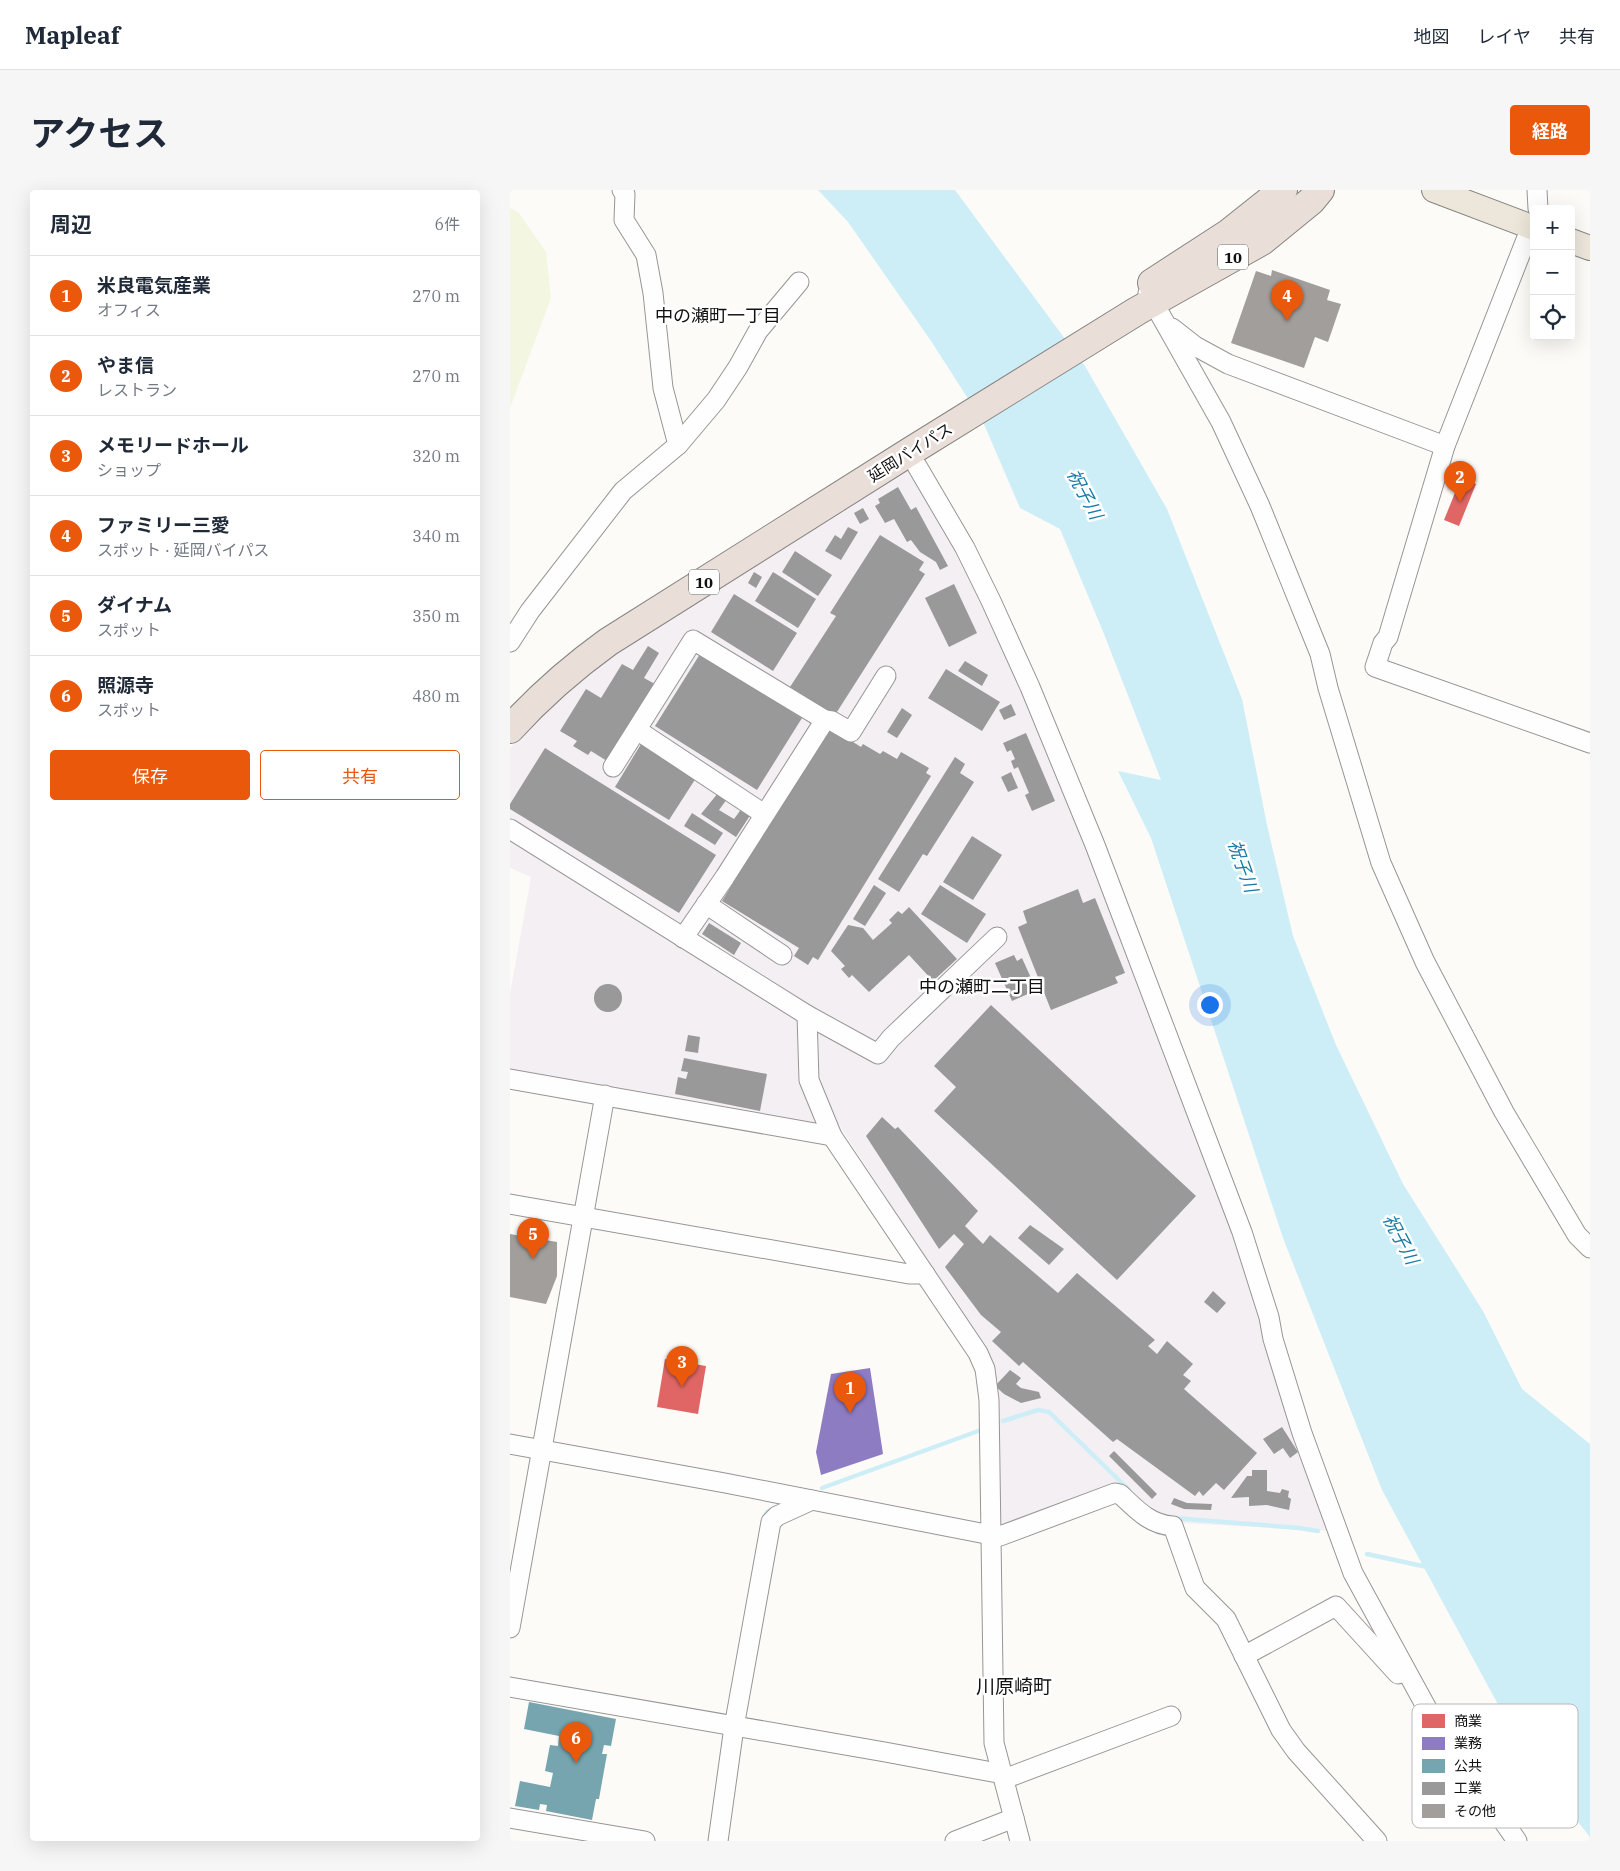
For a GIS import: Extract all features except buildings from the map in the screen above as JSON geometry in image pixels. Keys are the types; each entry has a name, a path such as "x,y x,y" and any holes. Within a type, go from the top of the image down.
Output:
{"highway":[{"name":"延岡バイパス","path":"1146,304 1283,190"},
{"name":"延岡バイパス","path":"510,729 535,701 576,665 608,642 1146,304 1262,241 1311,201 1320,190"},
{"name":"延岡バイパス","path":"510,702 529,682 575,644 911,451"}],"main road":[{"path":"1434,190 1530,220"},
{"path":"1575,242 1590,248"}],"street":[{"path":"622,190 625,194 624,220 646,255 654,293 663,388 678,445"},
{"path":"1536,205 1537,190"},
{"path":"1530,231 1445,446 1388,636 1383,643 1375,667 1590,743"},
{"path":"510,642 530,611 623,491 678,445 716,400 738,367 758,331 799,282"},
{"path":"1146,304 1195,346 1228,364 1445,446"},
{"path":"1146,304 1221,422 1260,506 1320,654 1328,688 1382,862 1425,962 1504,1112 1577,1235 1590,1248"},
{"path":"911,451 965,548 1030,687 1095,845 1242,1232 1269,1317 1273,1339 1302,1433 1353,1573 1425,1704"},
{"path":"613,767 693,640 825,720 832,721 851,732 886,676"},
{"path":"683,938 825,720"},
{"path":"637,730 764,814"},
{"path":"510,829 807,1016 878,1054 891,1038 997,937"},
{"path":"706,904 782,955"},
{"path":"807,1016 809,1080 832,1136 978,1353 985,1369 989,1400 994,1736 1020,1841"},
{"path":"510,1079 832,1136"},
{"path":"510,1628 606,1095"},
{"path":"510,1204 899,1273 924,1274"},
{"path":"510,1444 1000,1536 1115,1493 1120,1494 1146,1518 1162,1526 1173,1526 1195,1588 1226,1618 1281,1730 1296,1751 1377,1841"},
{"path":"718,1841 734,1727 771,1522 777,1516 812,1500"},
{"path":"1244,1656 1336,1606 1389,1662 1420,1704"},
{"path":"510,1687 885,1752 1003,1777 1171,1716"},
{"path":"510,1818 645,1841"},
{"path":"955,1841 1014,1818"},
{"path":"1508,1828 1517,1841"}],"shaded area":[{"path":"907,468 914,470 957,543 1053,760 1246,1265 1332,1531 1164,1522 1117,1486 997,1532 993,1380 950,1297 822,1098 817,1083 811,1007 510,820 510,748 547,707 579,678"},
{"path":"510,838 792,1012 798,1021 820,1121 814,1127 510,1073 510,994 531,877 510,868"}],"green space":[{"path":"510,208 519,213 546,252 551,298 510,408"}],"water":[{"name":"祝子川","path":"818,190 955,190 1085,366 1167,509 1242,699 1267,825 1293,936 1336,1045 1403,1184 1483,1311 1522,1389 1590,1444 1590,1837 1578,1822 1578,1704 1498,1704 1382,1490 1283,1238 1151,838 1118,771 1161,780 1102,629 1060,529 1020,508 983,422 931,341 848,222"}],"waterway":[{"path":"1003,1421 1038,1410 1049,1412 1128,1489"},
{"path":"822,1488 981,1430"},
{"path":"763,1520 767,1512 774,1508"},
{"path":"1173,1518 1318,1531"},
{"path":"1367,1554 1427,1567"}],"place":[{"name":"ファミリー三愛","path":"1287,321"},
{"name":"やま信","path":"1460,502"},
{"name":"ダイナム","path":"533,1259"},
{"name":"メモリードホール","path":"682,1387"},
{"name":"米良電気産業","path":"850,1413"},
{"name":"照源寺","path":"576,1763"}],"district":[{"name":"中の瀬町一丁目","path":"718,315"},
{"name":"中の瀬町二丁目","path":"982,986"},
{"name":"川原崎町","path":"1014,1686"}]}
